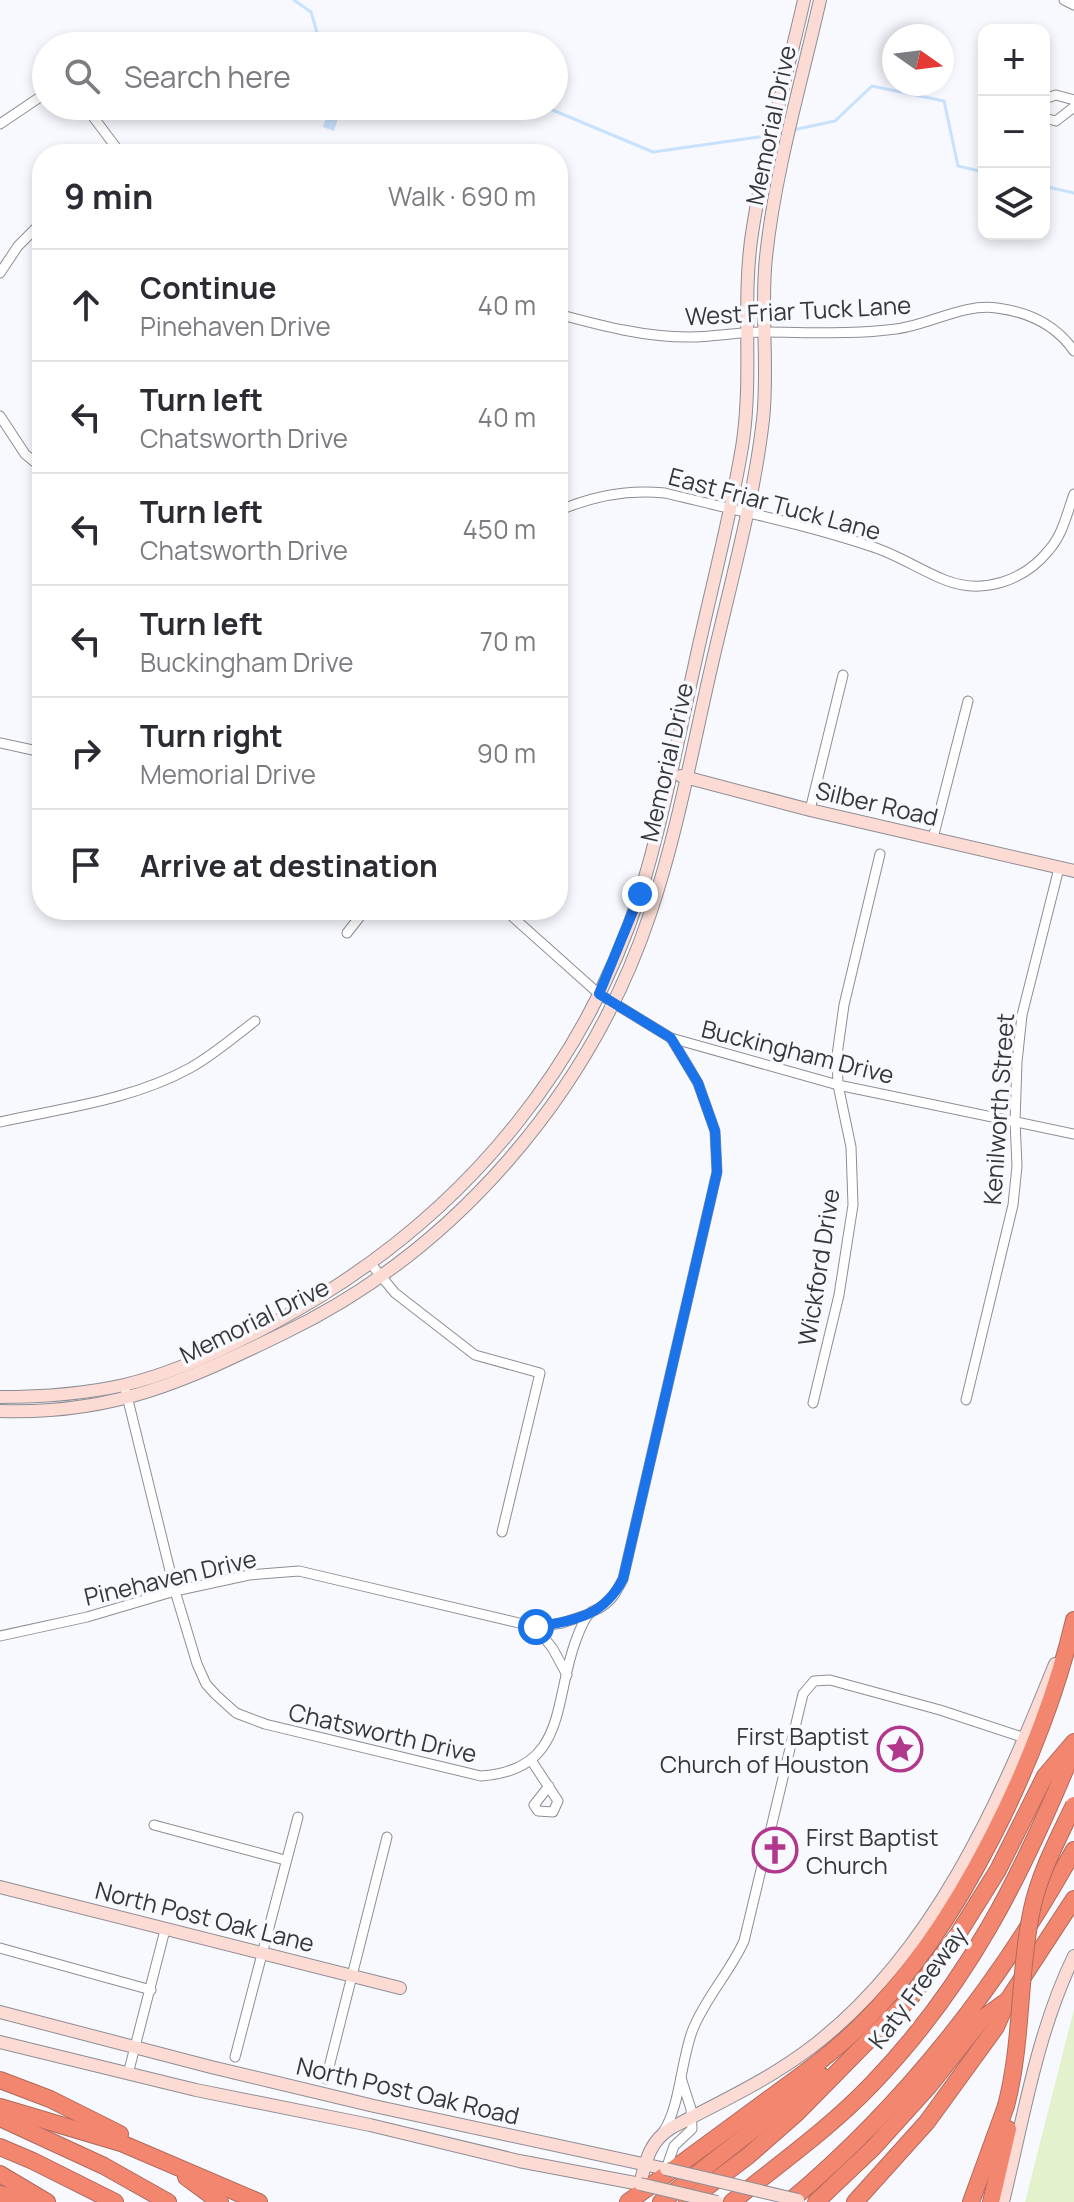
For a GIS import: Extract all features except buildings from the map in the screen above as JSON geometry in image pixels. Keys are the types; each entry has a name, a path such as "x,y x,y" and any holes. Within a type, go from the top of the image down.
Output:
{"highway":[{"path":"628,2202 841,2044 875,2011 919,1958 956,1903 1026,1764 1053,1692 1074,1620"},
{"path":"687,2202 788,2122 892,2019 929,1975 972,1913 1005,1858 1045,1776 1074,1742"},
{"name":"Katy Freeway","path":"732,2202 850,2105 887,2068 941,2003 977,1950 1014,1886 1074,1750"},
{"path":"991,2202 1016,2058 1032,1908 1044,1871 1074,1805"},
{"path":"971,2202 1009,2107 1023,2062 1038,1917 1055,1863 1074,1823"},
{"path":"789,2202 872,2126 941,2049 1010,1954 1074,1850"},
{"path":"855,2202 927,2122 996,2027 1008,2000 1074,1899"},
{"path":"816,2202 873,2148 929,2086 983,2018 1008,2000"},
{"path":"661,2202 761,2126 892,2019"},
{"path":"0,2080 61,2104 118,2133 170,2165 220,2202"},
{"path":"0,2107 168,2202"},
{"path":"0,2118 97,2135 188,2170 259,2202"},
{"path":"4,2148 115,2202"},
{"path":"188,2170 236,2202"},
{"path":"0,2174 47,2202"},
{"path":"0,2194 27,2202"}],"main road":[{"name":"Memorial Drive","path":"1,1397 43,1396 125,1385 204,1357 276,1323 371,1264 421,1225 500,1147 549,1083 599,994 640,894 671,773 743,438 749,259 762,183 804,0"},
{"name":"Memorial Drive","path":"1,1412 77,1409 127,1399 222,1364 306,1323 381,1276 456,1214 511,1157 564,1089 612,1004 649,916 686,777 764,414 766,258 778,185 820,0"},
{"path":"705,613 722,617"},
{"name":"Silber Road","path":"671,773 810,810 1074,871"},
{"path":"500,1147 511,1157"},
{"path":"1,1397 1,1412"},
{"path":"640,2184 651,2146 662,2133 758,2083 811,2048 855,2011 886,1978 918,1935 948,1886 998,1795 1025,1738 1074,1608"},
{"name":"North Post Oak Lane","path":"0,1887 400,1988"},
{"path":"1003,2202 1045,2034 1074,1956"},
{"name":"North Post Oak Road","path":"0,2012 394,2111 665,2167 809,2202"},
{"name":"North Post Oak Road","path":"0,2042 196,2090 717,2202"}],"street":[{"path":"1064,0 1074,5"},
{"path":"1047,96 1074,100"},
{"path":"0,124 32,102"},
{"path":"1050,120 1056,121 1074,107"},
{"path":"96,120 114,144"},
{"path":"0,273 18,246 32,232"},
{"name":"West Friar Tuck Lane","path":"568,317 623,331 690,337 747,332 821,333 896,329 979,307 996,308 1021,313 1052,327 1074,351"},
{"path":"0,416 32,460"},
{"name":"East Friar Tuck Lane","path":"568,508 598,497 642,491 665,493 874,547 945,580 974,586 1016,578 1033,566 1050,550 1061,531 1074,494"},
{"path":"810,810 843,675"},
{"path":"933,838 968,701"},
{"path":"0,743 32,750"},
{"name":"Wickford Drive","path":"813,1403 839,1295 853,1205 851,1147 838,1085 837,1055 844,1005 880,854"},
{"name":"Kenilworth Street","path":"966,1400 1013,1205 1022,1015 1059,868"},
{"path":"347,933 357,920"},
{"name":"Buckingham Drive","path":"516,920 612,1004 671,1038 838,1085 1074,1134"},
{"path":"0,1122 150,1086 192,1067 255,1021"},
{"path":"549,1786 531,1760 551,1734 576,1641 589,1614 613,1598 623,1579 717,1172 715,1131 698,1083 671,1038"},
{"path":"371,1264 395,1293 475,1355 540,1373 502,1532"},
{"name":"Chatsworth Drive","path":"125,1385 175,1591 197,1664 206,1684 236,1713 265,1724 481,1776 505,1775 531,1760"},
{"name":"Pinehaven Drive","path":"0,1636 87,1617 175,1591 249,1575 299,1571 536,1627 589,1614"},
{"path":"536,1627 567,1675"},
{"path":"662,2133 672,2116 693,2028 735,1962 744,1941 803,1694 814,1681 830,1680 1025,1738"},
{"path":"235,2057 298,1817"},
{"path":"154,1825 285,1860"},
{"path":"326,2079 387,1837"},
{"path":"128,2074 165,1930"},
{"path":"0,1948 151,1990"},
{"path":"665,2167 674,2146 691,2132 692,2118 681,2071"}],"green space":[{"path":"1074,2009 1074,2202 1025,2202"}],"water":[{"path":"325,120 338,120 334,131 323,127"}],"waterway":[{"path":"294,0 311,12 317,32"},
{"path":"793,130 835,121 872,86 944,101 958,166 978,171"},
{"path":"568,116 653,152 766,136"},
{"path":"1050,187 1074,193"}],"place":[{"name":"First Baptist Church of Houston","path":"900,1749"},
{"name":"First Baptist Church","path":"775,1850"}],"route":[{"path":"536,1627 562,1623 602,1607 613,1598 623,1579 717,1172 715,1131 698,1083 671,1038 599,994 640,894"}]}
